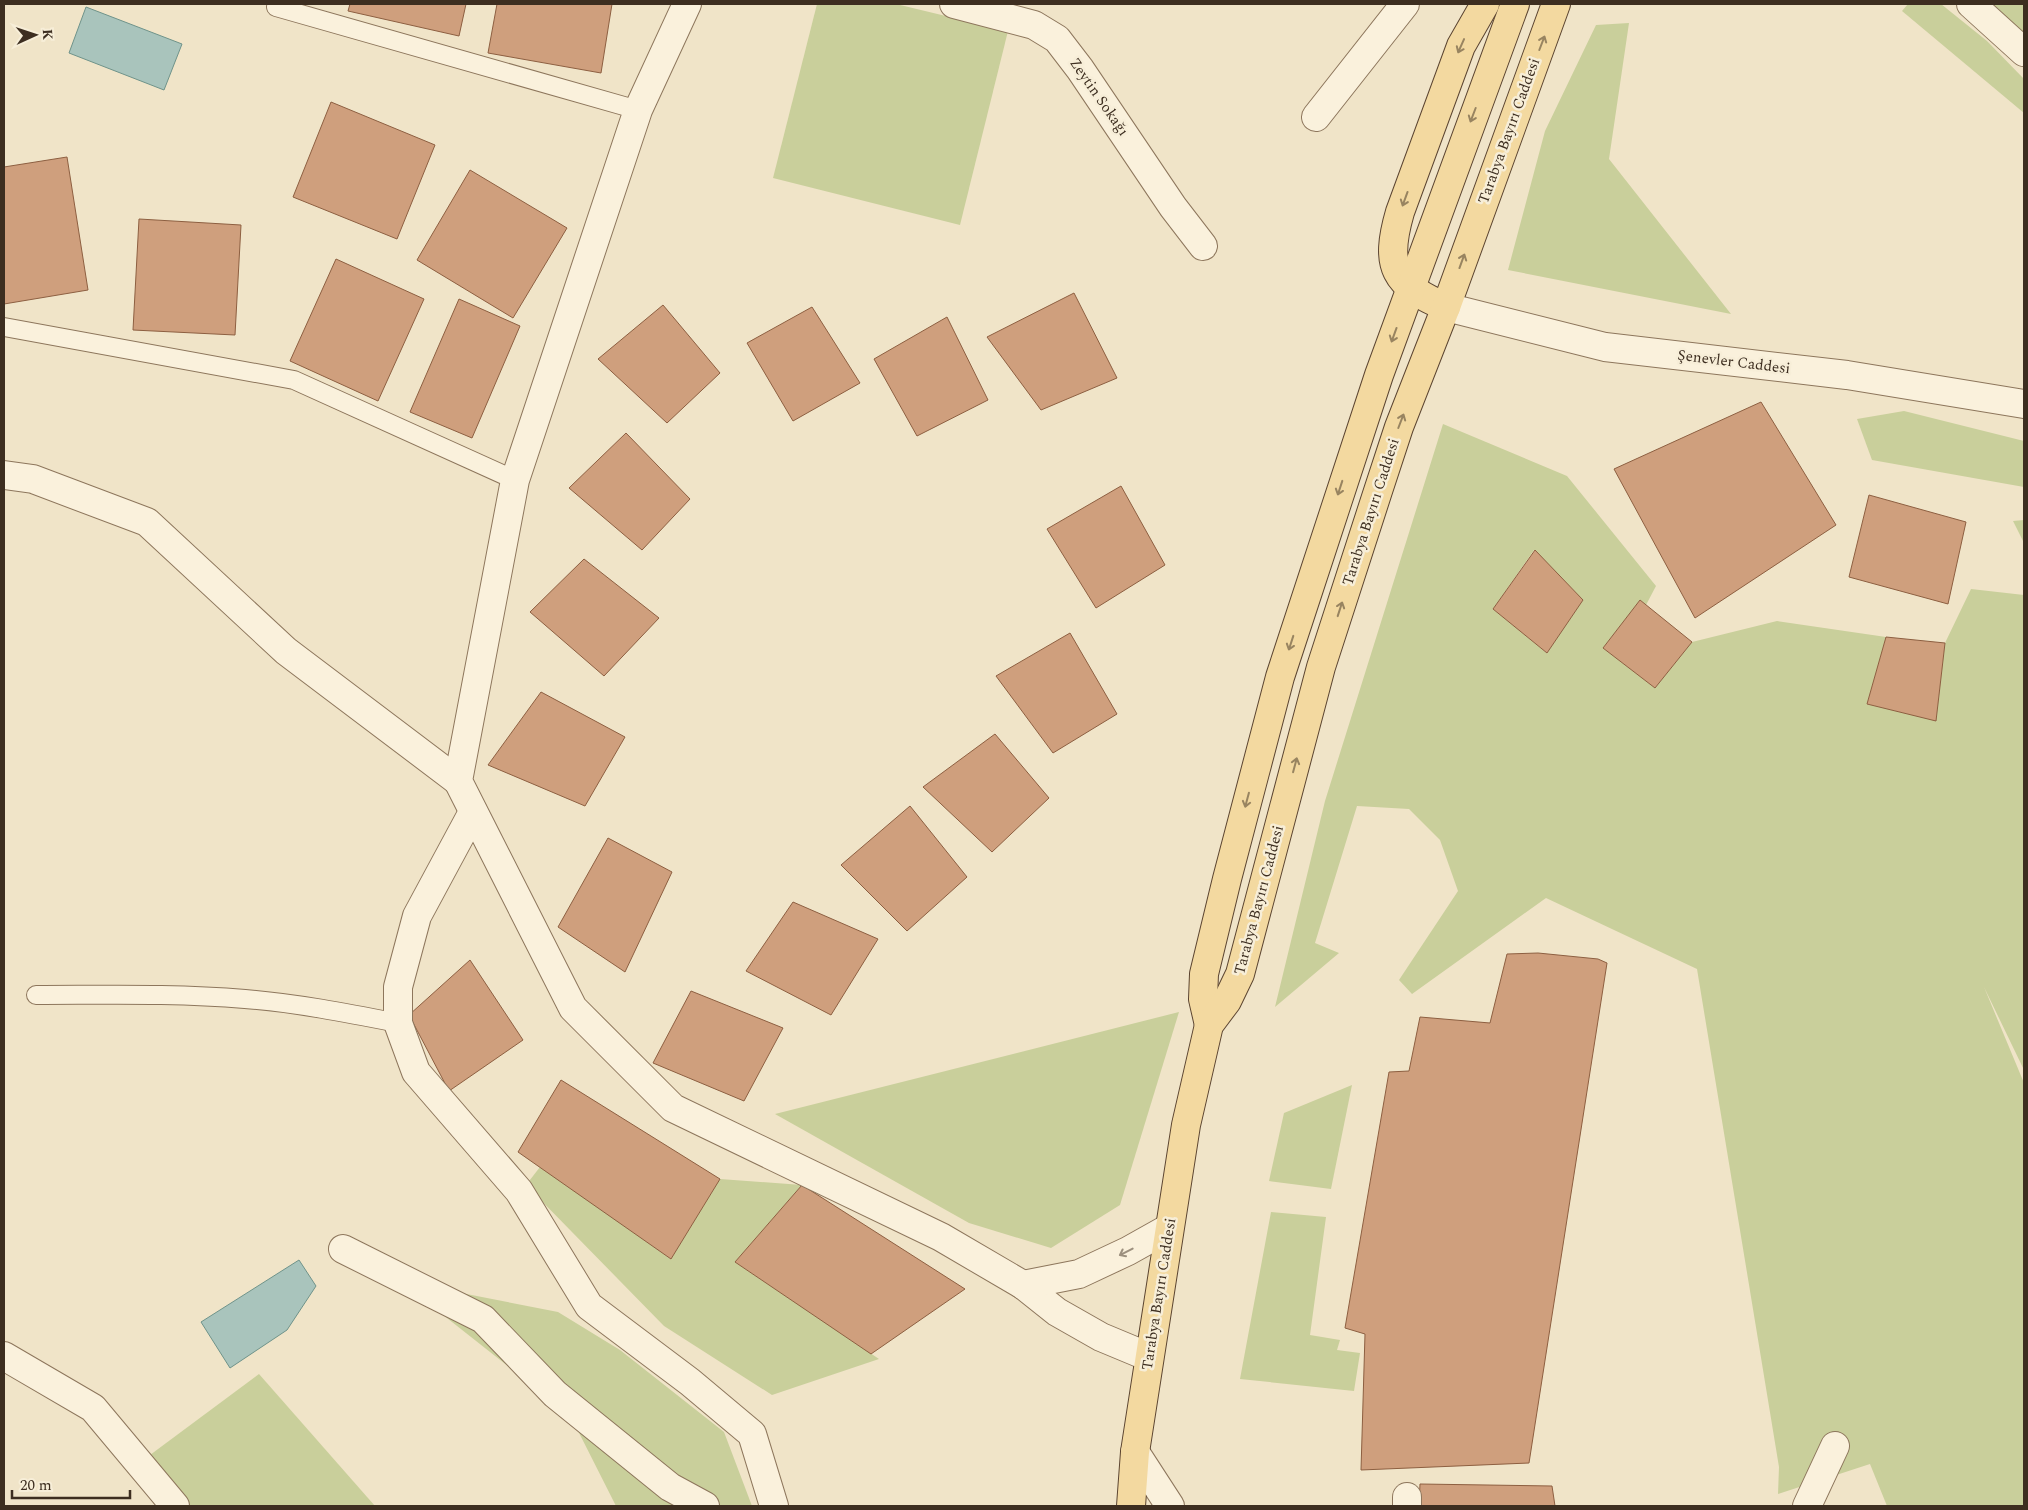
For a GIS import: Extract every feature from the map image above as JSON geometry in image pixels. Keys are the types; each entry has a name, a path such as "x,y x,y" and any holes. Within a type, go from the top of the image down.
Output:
{"main road":[{"path":"1446,307 1424,298 1410,289 1398,273 1392,249 1400,212 1461,46 1485,4"},
{"name":"Tarabya Bayırı Caddesi","path":"1209,1025 1203,999 1204,974 1226,879 1280,676 1344,476 1410,289 1515,4"},
{"name":"Tarabya Bayırı Caddesi","path":"1131,1506 1135,1452 1169,1228 1186,1125 1209,1025 1227,1001 1240,974 1321,666 1399,427 1446,307 1556,4"}],"street":[{"path":"458,781 515,480 638,110 687,4"},
{"name":"Zeytin Sokağı","path":"954,4 1034,25 1057,39 1080,69 1173,207 1203,246"},
{"path":"1316,117 1405,4"},
{"path":"1971,4 2024,52"},
{"name":"Şenevler Caddesi","path":"1446,307 1605,347 1847,375 2024,404"},
{"path":"4,475 33,479 147,522 286,651 458,781 573,1008 673,1108 941,1237 1023,1285 1057,1312 1101,1337 1149,1356"},
{"path":"474,812 417,916 398,987 398,1023 416,1072 519,1192 589,1306 690,1382 752,1434 774,1506"},
{"path":"1023,1285 1079,1274 1128,1251 1169,1228"},
{"path":"342,1248 483,1319 555,1394 670,1487 705,1506"},
{"path":"4,1356 93,1408 175,1506"},
{"path":"1807,1506 1835,1446"},
{"path":"1135,1452 1170,1506"}],"lane":[{"path":"276,7 638,110"},
{"path":"4,327 294,380 515,480"},
{"path":"36,995 175,995 245,999 316,1008 398,1023"}],"green space":[{"path":"817,4 896,4 1008,31 960,225 773,178"},
{"path":"1908,4 1941,4 1987,41 2024,79 2024,113 1902,11"},
{"path":"1990,4 2024,4 2024,33"},
{"path":"1629,23 1609,159 1731,314 1508,270 1545,131 1596,25"},
{"path":"1904,411 2024,441 2024,487 1872,460 1857,419"},
{"path":"1443,424 1567,476 1656,586 1646,605 1640,600 1603,648 1655,688 1692,642 1777,621 1886,637 1867,704 1936,720 1945,643 1971,589 2024,595 2024,1070 1984,987 2024,1083 2024,1506 1887,1506 1870,1464 1778,1494 1779,1467 1697,969 1546,898 1412,994 1399,980 1458,891 1440,840 1409,809 1357,806 1315,943 1339,953 1275,1007 1325,801","holes":["1534,550 1583,600 1547,653 1493,609"]},
{"path":"2024,520 2024,543 2013,521"},
{"path":"1179,1012 1120,1205 1051,1248 969,1223 775,1114"},
{"path":"1352,1085 1331,1189 1269,1181 1284,1113"},
{"path":"540,1167 671,1259 720,1179 802,1185 735,1262 879,1359 772,1395 664,1326 526,1185"},
{"path":"1271,1212 1326,1217 1310,1335 1340,1340 1337,1350 1360,1353 1354,1391 1240,1379"},
{"path":"400,1281 558,1312 620,1350 724,1432 752,1506 616,1506 570,1415"},
{"path":"259,1374 375,1506 188,1506 150,1455"}],"water":[{"path":"86,7 182,44 164,90 69,53"},
{"path":"299,1260 316,1286 287,1330 230,1368 201,1322"}],"building":[{"path":"350,4 466,4 459,36 348,11"},
{"path":"497,4 612,4 601,73 488,53"},
{"path":"331,102 435,145 397,239 293,197"},
{"path":"67,157 88,290 4,304 4,167"},
{"path":"470,170 567,228 513,318 417,260"},
{"path":"139,219 241,225 235,335 133,330"},
{"path":"336,259 424,299 378,401 290,361"},
{"path":"1074,293 1117,378 1041,410 987,337"},
{"path":"459,299 520,326 472,438 410,412"},
{"path":"663,305 720,373 667,423 598,359"},
{"path":"812,307 860,383 793,421 747,343"},
{"path":"947,317 988,400 917,436 874,359"},
{"path":"1761,402 1836,525 1695,618 1614,469"},
{"path":"626,433 690,499 642,550 569,488"},
{"path":"1121,486 1165,565 1096,608 1047,529"},
{"path":"1869,495 1966,522 1948,604 1849,577"},
{"path":"1535,550 1583,600 1547,653 1493,609"},
{"path":"584,559 659,618 604,676 530,612"},
{"path":"1640,600 1692,642 1655,688 1603,648"},
{"path":"1070,633 1117,714 1053,753 996,676"},
{"path":"1886,637 1945,643 1936,721 1867,704"},
{"path":"541,692 625,737 585,806 488,765"},
{"path":"995,734 1049,798 992,852 923,787"},
{"path":"910,806 967,877 907,931 841,865"},
{"path":"608,838 672,872 625,972 558,927"},
{"path":"793,902 878,939 831,1015 746,971"},
{"path":"1538,953 1598,959 1607,963 1529,1463 1361,1470 1365,1334 1345,1328 1389,1072 1409,1071 1420,1017 1490,1023 1507,954"},
{"path":"470,960 523,1040 449,1091 409,1015"},
{"path":"691,991 783,1028 744,1101 653,1063"},
{"path":"561,1080 720,1179 671,1259 518,1152"},
{"path":"802,1185 965,1289 871,1354 735,1262"},
{"path":"1420,1484 1552,1486 1555,1506 1419,1506"}]}
